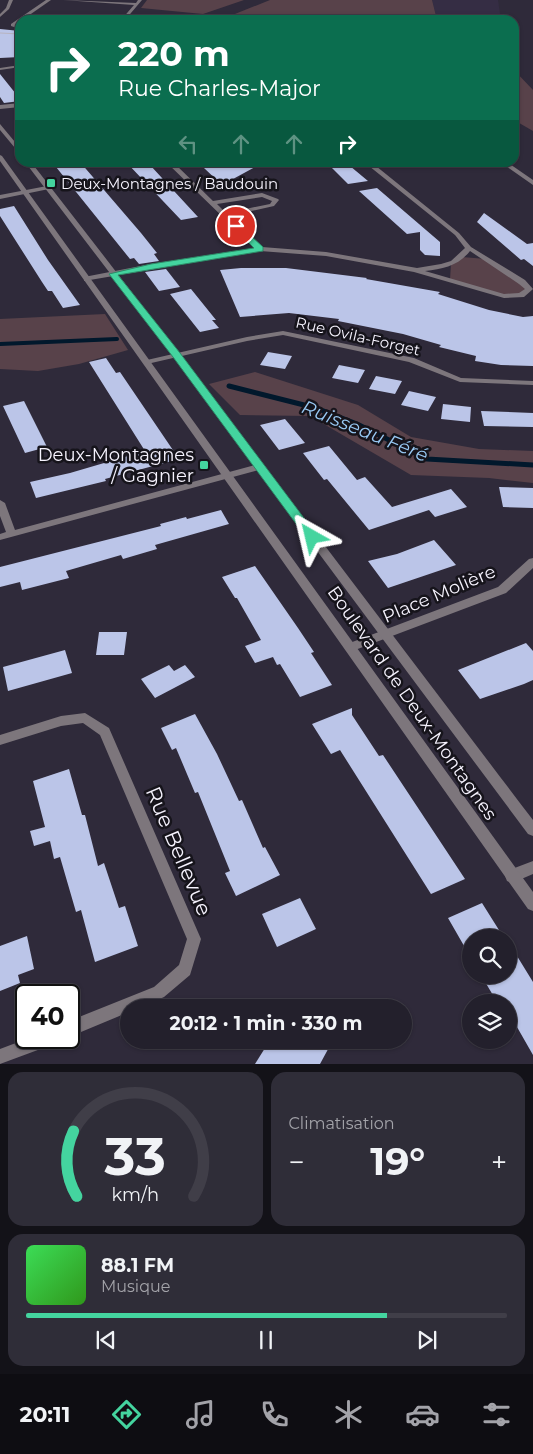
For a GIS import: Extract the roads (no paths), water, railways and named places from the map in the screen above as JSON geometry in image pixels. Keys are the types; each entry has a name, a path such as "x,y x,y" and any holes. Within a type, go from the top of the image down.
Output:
{"street":[{"path":"0,16 8,8 11,0"},
{"path":"27,15 49,0"},
{"path":"65,0 138,2"},
{"path":"127,15 138,2"},
{"path":"0,69 15,67"},
{"path":"0,107 15,105"},
{"path":"0,126 15,146"},
{"name":"Boulevard de Deux-Montagnes","path":"0,157 227,476 352,647 533,904"},
{"name":"Boulevard de Deux-Montagnes","path":"32,167 176,355 533,830"},
{"path":"174,167 260,249"},
{"path":"87,279 190,259 260,249 326,254 415,270 504,296 521,295 528,289 522,282 469,248 456,234 373,167"},
{"path":"511,167 533,183"},
{"path":"0,197 47,188"},
{"path":"212,204 262,195 276,200 272,205 224,215"},
{"path":"415,270 451,264 462,257 469,248"},
{"name":"Rue Ovila-Forget","path":"147,362 247,339 283,333 411,360 460,380 533,383"},
{"path":"0,537 259,467"},
{"path":"0,503 12,534"},
{"name":"Place Molière","path":"352,647 386,636 502,590 533,562"},
{"name":"Rue Bellevue","path":"0,740 61,721 85,718 105,732 194,939 185,970 159,992 80,1024"},
{"path":"512,876 533,867"},
{"path":"0,1057 20,1049"}],"waterway":[{"name":"Ruisseau Féré","path":"0,344 117,339"},
{"name":"Ruisseau Féré","path":"229,386 316,408 357,424 427,459 533,465"}],"tram line":[{"path":"0,33 15,34"}],"place":[{"name":"Deux-Montagnes / Baudouin","path":"51,183"},
{"name":"Deux-Montagnes / Gagnier","path":"204,465"}]}
